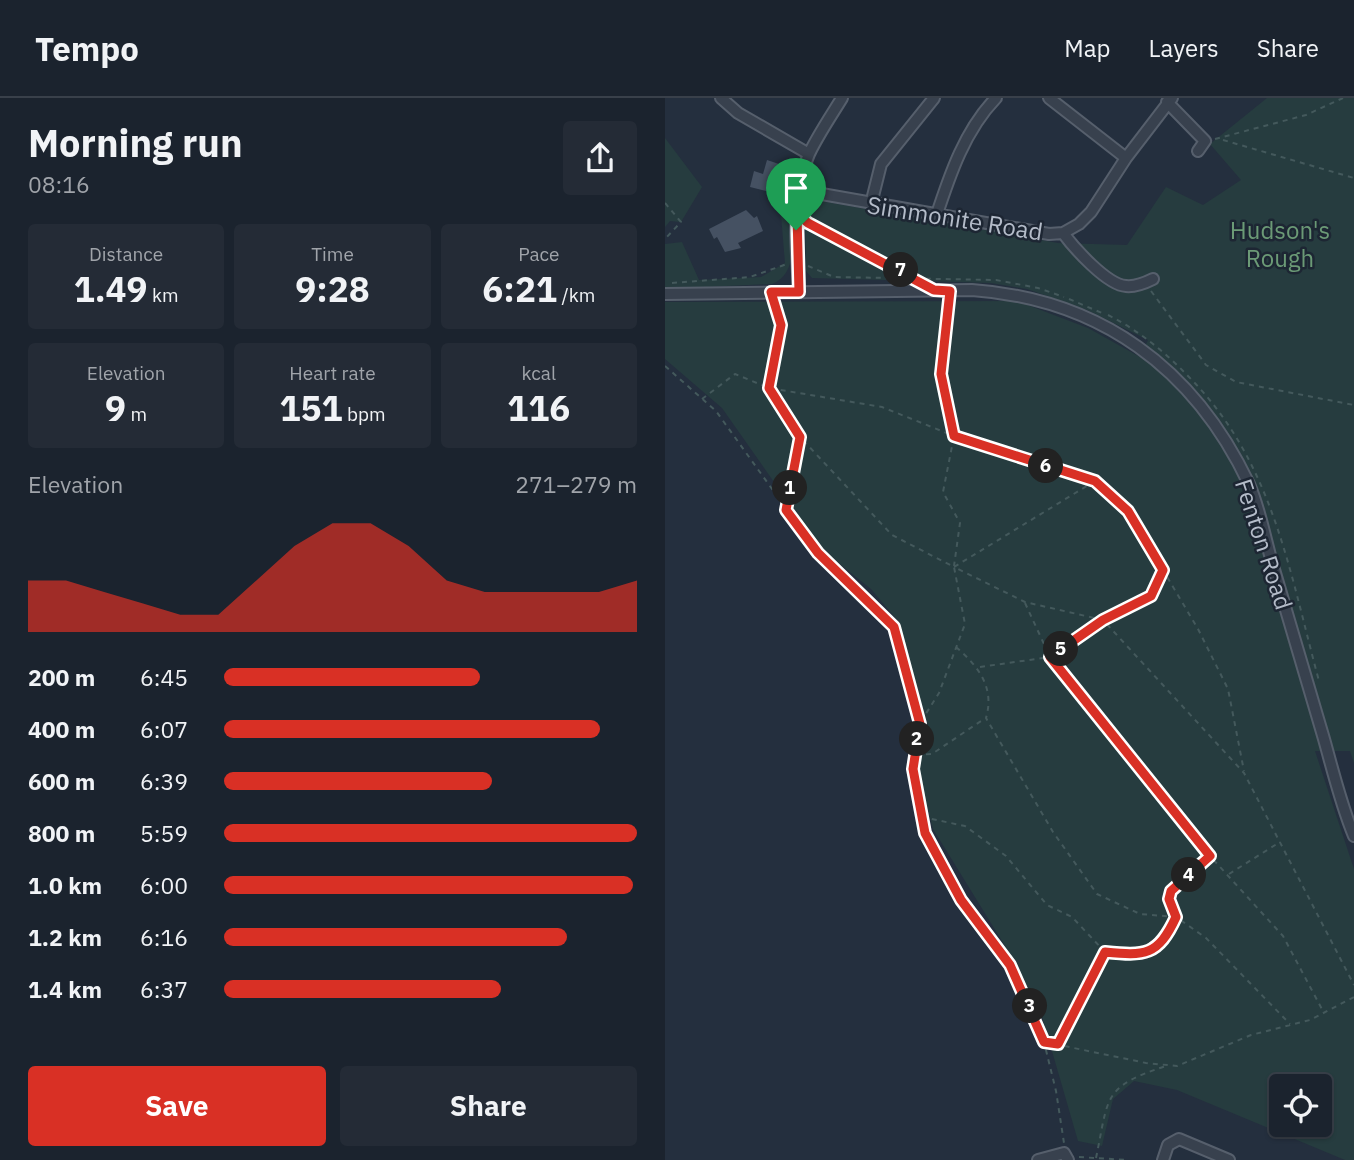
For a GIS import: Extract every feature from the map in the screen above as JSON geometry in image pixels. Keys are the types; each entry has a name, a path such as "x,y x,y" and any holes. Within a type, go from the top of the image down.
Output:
{"street":[{"path":"722,98 738,113 809,154"},
{"path":"799,292 799,190 809,154 842,98"},
{"path":"871,204 881,164 934,98"},
{"path":"936,217 951,169 981,115 996,98"},
{"path":"1049,98 1126,158"},
{"path":"1170,100 1205,141 1198,151"},
{"name":"Simmonite Road","path":"799,190 936,217 1049,234 1063,233 1079,224 1091,212 1126,158 1170,100"},
{"path":"1063,233 1073,247 1109,279 1125,286 1148,282"},
{"name":"Fenton Road","path":"665,294 934,290 983,291 1028,297 1087,317 1119,333 1164,367 1217,424 1250,486 1354,836"},
{"path":"1163,1160 1168,1145 1179,1139 1229,1160"},
{"path":"1038,1160 1066,1156"}],"path":[{"path":"1205,141 1222,139 1306,115 1343,98"},
{"path":"1222,139 1354,178"},
{"path":"665,203 681,222 665,239"},
{"path":"797,214 808,223 934,290"},
{"path":"665,283 750,278 797,261 834,277 996,280 1038,288 1076,301 1111,317 1149,340 1203,391 1240,438 1259,476 1277,525 1321,689"},
{"path":"1148,282 1206,365 1236,382 1354,405"},
{"path":"950,291 941,374 954,436 943,492 960,523 954,567 965,624 939,693 920,724 913,769 925,833 961,900 1010,965 1044,1042 1056,1091 1066,1156 1127,1160"},
{"path":"771,292 781,325 769,388 800,437 892,535 1025,602 1103,620 1244,773 1354,985"},
{"path":"665,366 716,411 818,553 894,627 920,724"},
{"path":"702,400 735,374 769,388 882,407 954,436 1095,481 1128,511 1228,689 1244,773"},
{"path":"786,510 800,437"},
{"path":"954,567 1095,481"},
{"path":"979,667 1050,657 1103,620 1151,596 1163,570"},
{"path":"1025,602 1050,657 1210,856 1283,936 1324,1013"},
{"path":"915,755 932,754 986,718 990,704 979,667 956,647"},
{"path":"986,718 1053,832 1097,894 1140,914 1176,917 1206,938 1290,1024"},
{"path":"922,817 965,826 1006,856 1047,905 1072,917 1105,952 1143,955 1158,945 1176,917"},
{"path":"1229,875 1280,842"},
{"path":"1176,917 1169,899 1171,891 1210,856"},
{"path":"1058,1044 1105,952"},
{"path":"1096,1158 1109,1096 1133,1077 1169,1065 1188,1062 1251,1035 1324,1013 1354,997"},
{"path":"1044,1042 1169,1065"}],"green space":[{"name":"Hudson's Rough","path":"1267,98 1354,98 1354,763 1350,751 1315,751 1354,869 1354,1160 1345,1160 1290,1137 1332,1137 1332,1074 1269,1074 1269,1128 1177,1090 1134,1081 1113,1099 1102,1146 1078,1141 1041,1013 1015,962 933,829 918,770 929,729 898,621 871,589 821,549 722,408 665,359 665,302 1017,301 1088,328 1140,357 1148,340 1087,310 1027,289 991,283 812,278 806,271 805,211 815,200 1058,243 1127,245 1166,187 1203,205 1241,180 1210,144"},
{"path":"665,138 702,187 681,222 670,221 665,227"},
{"path":"781,215 790,216 792,245 790,264 781,279 772,284 665,289 665,244 682,242 699,280 761,277 785,263"}],"building":[{"path":"767,160 782,165 774,193 750,187 754,171 763,174"},
{"path":"746,210 754,218 757,216 763,231 738,243 741,248 725,252 709,229"}],"route":[{"path":"797,214 808,223 934,290 950,291 941,374 954,436 1095,481 1128,511 1163,570 1151,596 1103,620 1050,657 1210,856 1171,891 1169,899 1176,917 1158,945 1143,955 1105,952 1058,1044 1044,1042 1010,965 961,900 925,833 913,769 920,724 894,627 888,618 818,553 786,510 800,437 769,388 778,353 781,325 771,292 799,292 796,230 797,214"}]}
